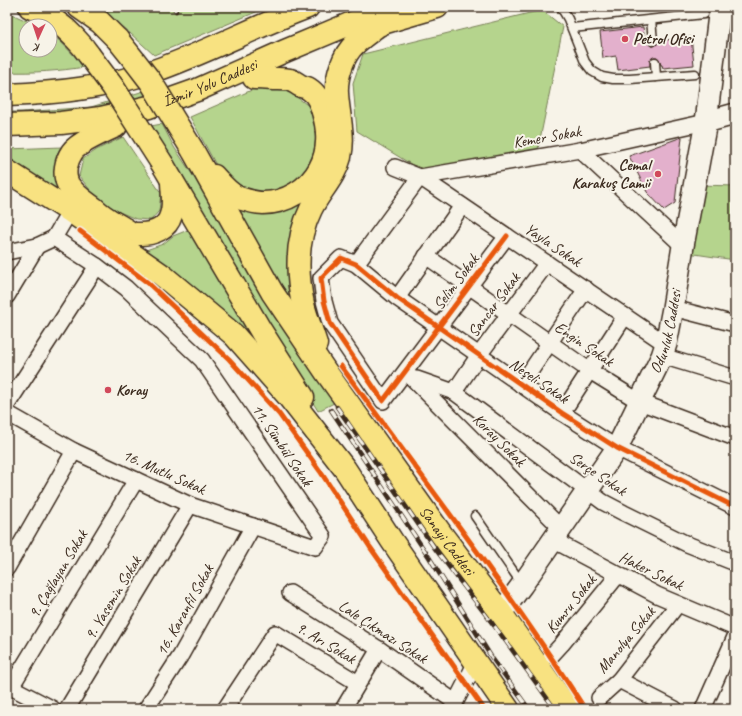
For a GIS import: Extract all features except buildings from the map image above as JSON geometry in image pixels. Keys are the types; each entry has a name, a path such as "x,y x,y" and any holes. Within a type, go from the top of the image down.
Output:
{"highway":[{"path":"31,7 47,16 75,38 113,87 167,173 261,331 325,430 392,541"},
{"path":"80,7 100,22 118,40 151,82 196,155 227,189 238,197 251,201 261,203 274,202 287,198 298,192 315,177 321,167 325,154 327,131 326,120 322,106 309,89 291,80 254,78"},
{"name":"İzmir Yolu Caddesi","path":"7,95 42,94 93,87 127,79 179,61 308,7"},
{"name":"İzmir Yolu Caddesi","path":"7,125 61,123 101,118 149,107 197,90 359,20 405,7"},
{"path":"7,134 71,131 116,126 151,118 254,78 327,45 378,25 437,7"},
{"path":"326,372 303,305 300,288 298,253 305,222 310,210 329,180 340,157 341,142 337,81 341,68 347,55 355,44 378,25"},
{"path":"7,83 93,87"},
{"path":"116,126 80,144 72,151 66,168 66,177 74,192 102,216 134,234 153,232 161,229 171,216 173,206 167,173"},
{"name":"Sanayi Caddesi","path":"196,155 272,292 326,372 442,535 501,613 568,709"},
{"path":"7,171 70,211 162,275 234,335 288,396 345,469 392,541 508,709"}],"street":[{"name":"Odunluk Caddesi","path":"501,613 617,448 664,350 673,308 706,122 712,10"},
{"path":"706,122 735,114"},
{"name":"Kemer Sokak","path":"420,177 580,150 706,122 735,120"},
{"path":"580,150 683,246"},
{"path":"356,264 420,177 395,167"},
{"name":"Yayla Sokak","path":"420,177 625,316 664,350 735,378"},
{"path":"396,298 462,206"},
{"path":"7,252 37,246 54,238 70,211"},
{"name":"Selim Sokak","path":"383,401 507,236"},
{"name":"11. Sümbül Sokak","path":"54,238 97,266 126,288 202,360 323,536 315,547"},
{"path":"7,296 37,246"},
{"name":"Engin Sokak","path":"426,256 590,371 640,402 735,438"},
{"name":"Neşeli Sokak","path":"383,401 330,323 320,278 341,258 356,264 396,298 562,413 617,448 735,506"},
{"name":"Sancar Sokak","path":"454,392 479,355 548,263"},
{"path":"7,405 97,266"},
{"path":"521,385 586,289"},
{"path":"673,308 735,324"},
{"path":"562,413 625,316"},
{"name":"Koray Sokak","path":"454,392 412,378 557,534"},
{"name":"Serçe Sokak","path":"454,392 603,502 687,544 735,563"},
{"name":"16. Mutlu Sokak","path":"7,413 74,451 190,505 315,547"},
{"path":"7,568 74,451"},
{"name":"9. Çağlayan Sokak","path":"9,686 136,480"},
{"name":"9. Yasemin Sokak","path":"67,709 190,505"},
{"name":"16. Karanfil Sokak","path":"146,709 181,656 253,526"},
{"name":"Haker Sokak","path":"557,534 618,575 657,595 735,628"},
{"name":"Kumru Sokak","path":"550,656 562,644 618,575"},
{"name":"Lale Çıkmazı Sokak","path":"290,593 380,649 453,705"},
{"name":"Manolya Sokak","path":"600,698 619,680 678,604"},
{"name":"9. Arı Sokak","path":"225,709 275,633 358,684"},
{"path":"703,709 735,637"},
{"path":"343,709 380,649"},
{"path":"453,705 476,662"},
{"path":"619,680 675,709"},
{"path":"9,686 53,709"}],"lane":[{"path":"561,7 568,19 586,62 592,71 597,75 613,79 694,74"},
{"path":"572,28 651,20 712,10"},
{"path":"651,20 653,41"},
{"path":"655,62 656,77"},
{"path":"475,516 522,585"}],"green space":[{"path":"97,7 268,7 154,55 131,34"},
{"path":"542,10 563,27 538,149 422,171 357,131 353,83 363,54"},
{"path":"7,12 20,18 18,18 18,58 58,58 58,40 85,67 66,70 7,72"},
{"path":"261,86 290,92 310,107 317,130 314,151 308,167 292,186 265,194 241,189 222,176 190,117"},
{"path":"144,91 148,100 105,113 7,120 7,112 91,107"},
{"path":"162,124 174,147 200,186 255,280 338,401 318,411 145,127"},
{"path":"123,137 161,193 159,211 151,220 136,219 117,211 94,195 79,176 83,159 98,149"},
{"path":"63,147 58,152 54,173 59,191 7,158 7,149"},
{"path":"319,183 294,298 287,300 225,199 251,209"},
{"path":"699,185 735,186 735,260 688,253"},
{"path":"188,230 258,340 254,344 135,247 146,250 163,244 173,236"}],"railway":[{"path":"173,7 176,11"},
{"path":"337,407 436,550 502,636 555,709"},
{"path":"331,410 429,557 492,658 529,709"}],"cycle path":[{"path":"80,231 148,283 229,359 279,414 484,709"},
{"path":"507,236 383,401 330,323 324,301 321,278 341,258 356,264 397,298 562,413 617,448 735,507"},
{"path":"341,366 496,578 585,709"}],"place":[{"name":"Petrol Ofisi","path":"625,39"},
{"name":"Cemal Karakuş Camii","path":"658,174"},
{"name":"Koray","path":"108,390"}]}
